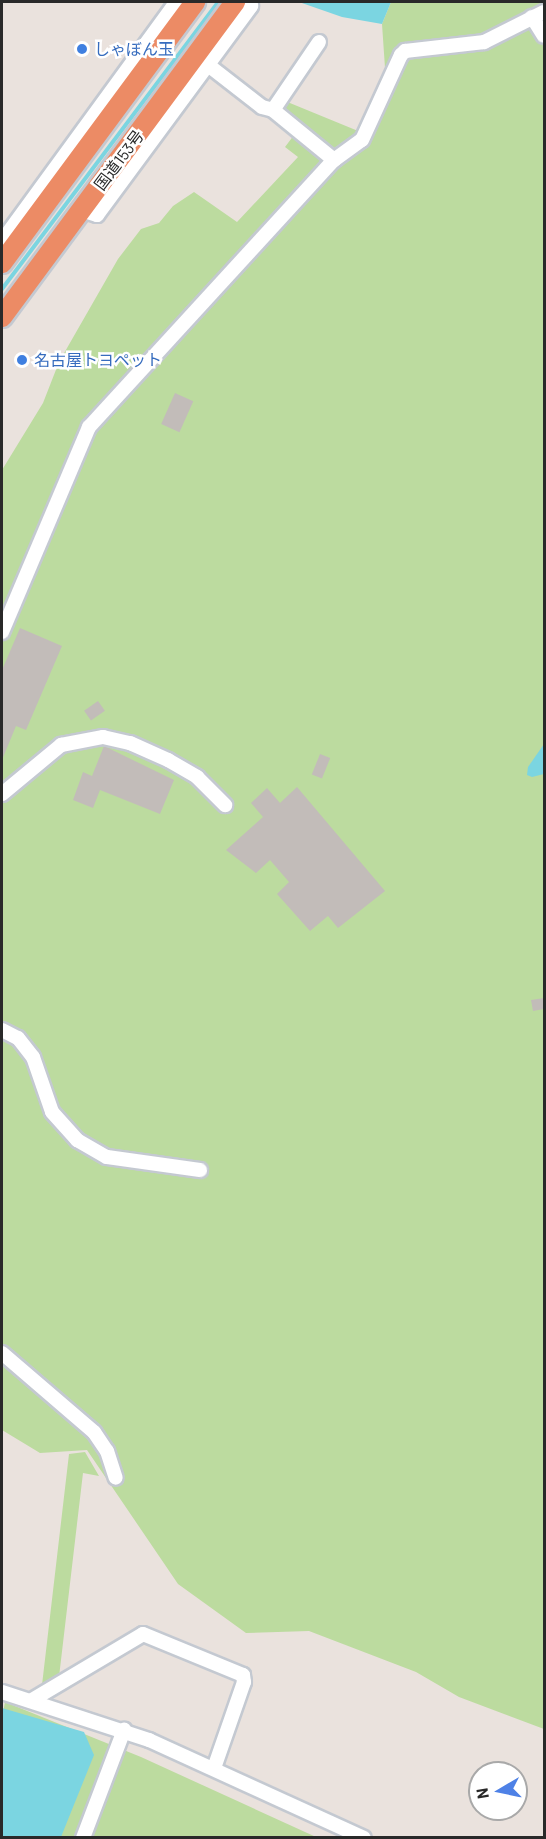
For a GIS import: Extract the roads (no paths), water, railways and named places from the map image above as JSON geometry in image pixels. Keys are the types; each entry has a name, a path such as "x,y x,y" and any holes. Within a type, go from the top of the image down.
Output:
{"highway":[{"name":"国道153号","path":"2,263 195,2"},
{"name":"国道153号","path":"4,309 81,210 235,2"}],"street":[{"path":"2,241 176,2"},
{"path":"81,210 97,215 208,65 250,2"},
{"path":"2,632 90,427 334,160 367,134 396,61 405,51 484,42 538,14 544,36"},
{"path":"273,110 319,42"},
{"path":"208,65 262,107 273,110 334,160"},
{"path":"2,794 61,745 103,737 130,743 168,760 197,777 225,806"},
{"path":"2,1030 18,1038 33,1057 52,1112 77,1140 107,1157 200,1170"},
{"path":"2,1353 94,1432 107,1451 116,1478"},
{"path":"32,1700 143,1634 243,1675 244,1682 213,1768"},
{"path":"2,1692 124,1730 213,1768 364,1838"},
{"path":"84,1838 124,1730"}],"water":[{"path":"299,2 391,2 382,24 342,17"},
{"path":"544,744 544,774 532,777 527,775 528,767"},
{"path":"2,1708 84,1732 94,1755 61,1837 2,1837"}],"waterway":[{"path":"2,289 218,2"}],"place":[{"name":"しゃぼん玉","path":"82,49"},
{"name":"名古屋トヨペット","path":"22,360"}]}
